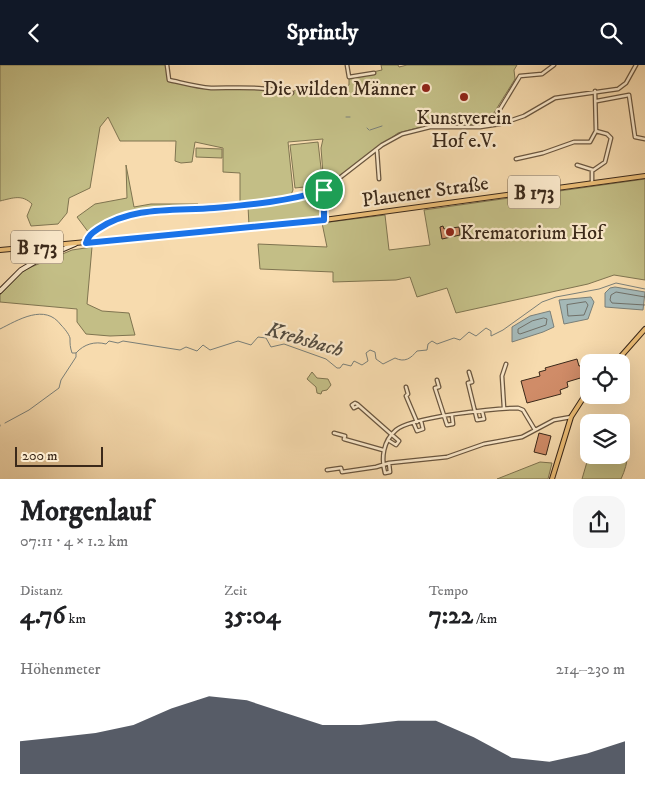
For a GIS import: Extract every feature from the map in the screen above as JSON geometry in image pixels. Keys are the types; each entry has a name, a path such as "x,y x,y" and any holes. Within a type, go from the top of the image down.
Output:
{"main road":[{"name":"Plauener Straße","path":"0,250 324,220 645,176"},
{"path":"623,354 645,329"},
{"path":"552,479 571,417 580,403"}],"street":[{"path":"167,65 169,80 210,87 268,88 292,93"},
{"path":"347,65 349,77 374,73"},
{"path":"480,127 494,119 520,77 542,74 554,65"},
{"path":"86,243 89,236 107,223 140,213 171,209 232,206 308,195 324,190 393,138 430,127 480,127 514,120 555,98 613,90 622,87 636,65"},
{"path":"516,159 543,153 574,142 587,143 591,140 596,131 595,91"},
{"path":"596,101 629,95 635,137 645,139"},
{"path":"593,170 605,162 611,138 607,133 596,131"},
{"path":"377,150 379,179"},
{"path":"577,165 593,170"},
{"path":"592,184 593,170"},
{"path":"324,190 324,220"},
{"path":"0,291 21,270 38,260 75,244"},
{"path":"504,408 502,376 506,363"},
{"path":"469,373 472,382 468,383 477,420 484,419 482,411"},
{"path":"437,381 439,387 435,388 447,425 454,424 452,416"},
{"path":"406,387 408,394 406,396 417,431 423,429 421,421"},
{"path":"358,406 399,441 396,445 388,440"},
{"path":"389,463 390,471 385,473 382,465 383,450 388,440 401,427 421,421 504,408 523,410 535,430"},
{"path":"327,470 341,469 342,472 389,463 447,457 484,444 522,437 554,420 571,417"},
{"path":"334,433 345,436 344,439 383,450"}],"shaded area":[{"path":"0,65 167,65 169,80 210,88 268,88 292,92 302,87 343,88 349,85 349,77 382,70 381,65 398,65 399,67 407,65 517,65 514,70 515,79 492,116 486,122 473,125 459,123 425,126 398,133 324,187 321,148 323,139 288,142 293,190 290,197 240,202 240,173 223,172 223,148 195,142 192,162 181,163 175,161 176,141 120,141 108,117 100,127 90,188 69,198 67,213 58,224 31,226 27,216 32,204 21,198 0,201"},
{"path":"318,142 323,185 295,188 290,145"},
{"path":"196,148 222,149 222,158 196,157"},
{"path":"126,165 134,207 151,204 198,204 150,209 115,217 89,233 77,217 95,204 127,198"},
{"path":"645,179 645,280 614,275 588,284 456,313 447,288 417,297 410,277 396,280 333,282 333,272 260,269 258,244 327,247 322,223 385,215 389,250 430,245 424,210"},
{"path":"323,193 323,219 249,226 248,206"},
{"path":"92,247 87,304 102,311 129,313 135,335 110,336 86,334 77,322 77,309 0,302 0,295 24,270 72,250"},
{"path":"312,372 317,378 328,379 331,385 327,390 322,391 321,394 317,393 316,387 307,379"},
{"path":"540,462 552,463 548,479 497,479"},
{"path":"586,464 626,464 621,479 582,479"}],"water":[{"path":"615,287 645,292 643,310 605,307 605,293 610,288"},
{"path":"591,297 594,302 588,319 564,324 559,300"},
{"path":"550,311 554,327 512,342 512,327 530,316"}],"building":[{"name":"Krematorium Hof","path":"443,226 444,229 459,227 460,235 442,239 440,227"},
{"path":"577,359 580,366 580,378 567,382 568,387 560,390 561,394 527,403 521,381 540,376 539,372 546,370 545,368"},
{"path":"539,433 551,436 546,455 534,452"}],"waterway":[{"path":"370,130 382,126"},
{"name":"Krebsbach","path":"0,329 31,315 47,315 55,318 68,333 72,353 76,353 90,344 106,344 109,341 118,343 123,341 180,350 186,347 197,351 203,345 210,350 238,341 251,345 258,337 266,338 271,347 284,344 326,359 337,368 340,368 343,364 351,366 354,361 362,365 368,361 366,353 370,350 375,352 376,359 383,364 395,358 408,359 417,351 427,350 428,344 432,341 437,344 454,338 460,340 469,332 476,336 486,328 491,331 491,336 503,330 542,302 556,297 599,289 616,283 645,289"},
{"path":"5,423 29,410 59,388 61,380 76,357 76,353"}],"place":[{"name":"Die wilden Männer","path":"426,88"},
{"name":"Kunstverein Hof e.V.","path":"464,97"},
{"name":"Krematorium Hof","path":"450,232"}],"route":[{"path":"324,190 324,220 86,243 89,236 107,223 122,217 171,209 232,206 308,195 324,190"}]}
